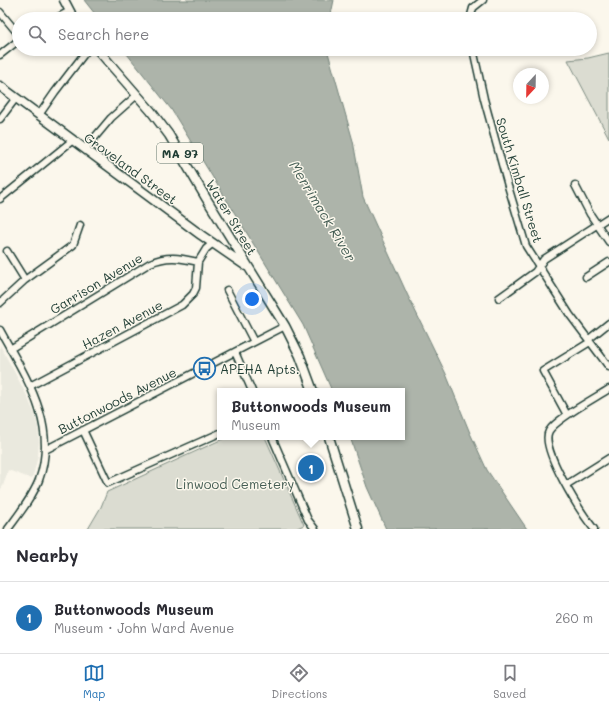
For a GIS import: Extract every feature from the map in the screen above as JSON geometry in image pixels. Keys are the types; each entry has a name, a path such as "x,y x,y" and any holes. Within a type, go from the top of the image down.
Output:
{"main road":[{"path":"64,0 70,11"},
{"name":"Water Street","path":"103,56 159,121 168,135 248,268 285,326 300,356 312,388"},
{"name":"Groveland Street","path":"0,86 248,268"},
{"path":"330,440 358,529"}],"street":[{"path":"472,12 473,8 483,0"},
{"path":"0,12 12,27"},
{"path":"0,55 12,46"},
{"path":"39,115 54,92 82,56"},
{"name":"South Kimball Street","path":"475,56 484,100 526,246 570,316 609,367"},
{"path":"85,149 111,118 137,95"},
{"path":"0,119 16,98"},
{"path":"0,199 73,140"},
{"path":"575,185 590,214 609,242"},
{"path":"499,298 535,272 544,260 598,225 609,216"},
{"path":"0,303 25,280 73,245 80,225"},
{"path":"198,262 206,249 213,243"},
{"path":"7,251 25,280"},
{"name":"Garrison Avenue","path":"10,349 150,263 169,257 198,262"},
{"name":"Hazen Avenue","path":"30,386 182,305 193,294 196,288 198,262"},
{"path":"586,277 609,262"},
{"path":"227,290 254,342"},
{"path":"567,416 543,371 589,340 609,323"},
{"name":"Buttonwoods Avenue","path":"45,450 285,326"},
{"path":"0,330 30,386 45,430 45,450 38,481 31,495 8,529"},
{"path":"236,352 251,388"},
{"path":"594,529 579,508 555,464 547,441 547,434 550,429 567,416 609,389"},
{"path":"82,430 108,483 217,435"},
{"path":"273,440 308,520 315,529"},
{"path":"566,485 609,458"}],"shaded area":[{"path":"0,345 34,412 38,427 39,441 38,456 32,479 8,470 3,486 0,490"}],"green space":[{"path":"609,53 609,138 568,60"},
{"name":"Linwood Cemetery","path":"220,440 266,440 304,525 295,529 88,529 101,507 107,492"}],"water":[{"path":"84,0 334,0 331,12 93,12"},
{"name":"Merrimack River","path":"129,56 329,56 353,141 363,197 408,296 446,374 487,470 527,529 386,529 367,487 351,440 405,440 405,388 331,388 303,325 171,109"}],"place":[{"name":"APEHA Apts.","path":"204,368"},
{"name":"Buttonwoods Museum","path":"311,468"}]}
